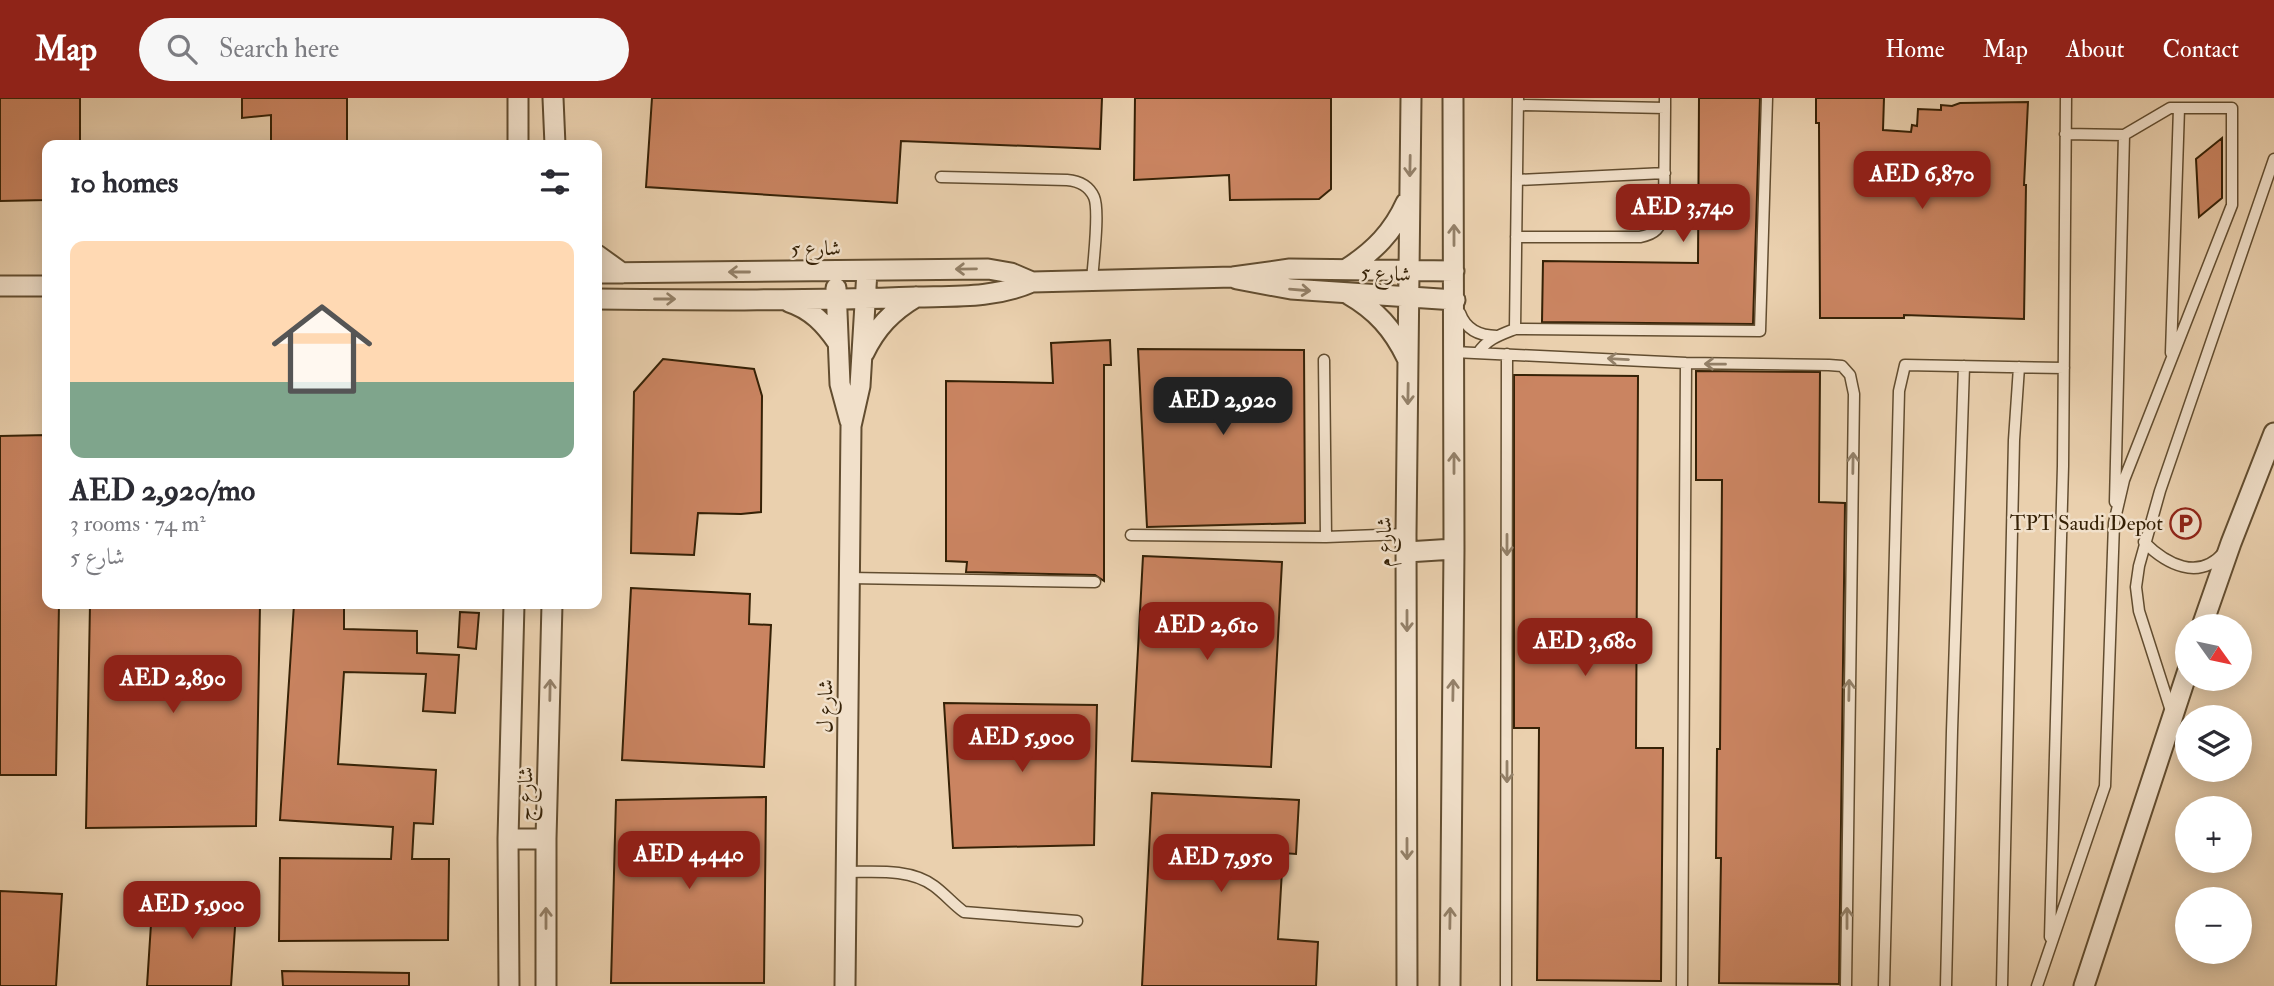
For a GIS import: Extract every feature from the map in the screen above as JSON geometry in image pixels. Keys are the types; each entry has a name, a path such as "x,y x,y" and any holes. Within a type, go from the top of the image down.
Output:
{"street":[{"path":"518,98 518,140"},
{"path":"553,98 555,140"},
{"name":"شارع م","path":"1407,986 1408,269 1411,98"},
{"path":"1450,986 1455,300 1453,98"},
{"path":"1348,268 1368,255 1386,238 1400,218 1409,196"},
{"path":"602,259 622,273"},
{"name":"شارع 5","path":"606,299 864,300 989,295 1011,291 1032,282 1233,277 1276,270 1348,268 1454,271"},
{"name":"شارع 5","path":"602,273 988,269 1011,273 1032,282"},
{"name":"شارع ل","path":"836,271 840,384 851,426"},
{"name":"شارع ل","path":"845,986 851,426 863,358 867,271"},
{"name":"شارع 5","path":"1233,277 1277,288 1455,300"},
{"path":"0,286 42,286"},
{"path":"1347,293 1367,305 1385,321 1399,340 1409,361"},
{"path":"863,358 871,339 883,322 917,297"},
{"path":"774,299 793,303 811,313 826,326 838,343"},
{"path":"2206,614 2274,433"},
{"path":"1407,543 1454,549"},
{"name":"شارع ج","path":"509,986 508,839 514,609"},
{"name":"شارع ج","path":"546,986 546,839 552,609"},
{"path":"2084,986 2180,691"},
{"path":"508,839 546,839"}],"lane":[{"path":"1478,353 1483,345 1515,329 1760,331 1767,98"},
{"path":"2049,948 2064,368 2066,98"},
{"path":"1515,329 1516,237 1518,102 1665,103 1664,214 1660,227 1652,235 1516,237"},
{"path":"2065,134 2124,135 2170,108 2232,108 2232,205 2124,480 2114,523"},
{"path":"2171,363 2179,108"},
{"path":"2037,986 2105,786 2124,135"},
{"path":"2172,714 2138,611 2136,587 2144,542 2274,159"},
{"path":"1517,180 1665,173"},
{"path":"941,177 1067,180 1086,187 1096,204 1092,281"},
{"path":"1455,300 1467,327 1488,336 1497,336"},
{"path":"1454,352 1686,363 1829,365 1842,366 1850,375 1854,394 1846,986"},
{"path":"1506,986 1507,354"},
{"path":"1324,360 1326,537"},
{"path":"1682,986 1686,363"},
{"path":"1884,986 1899,391 1905,365 2064,368"},
{"path":"1946,986 1964,366"},
{"path":"2002,986 2014,440 2019,367"},
{"path":"1131,535 1326,537 1407,543"},
{"path":"2144,542 2172,565 2189,568 2206,565 2220,557 2231,543"},
{"path":"849,578 1095,582"},
{"path":"845,872 898,872 932,884 964,912 1077,921"}],"building":[{"path":"0,98 80,98 80,140 42,140 42,200 0,201"},
{"path":"242,98 347,98 347,140 271,140 271,115 242,118"},
{"path":"652,98 1102,98 1100,149 901,141 897,203 646,187"},
{"path":"1135,98 1331,98 1331,189 1319,199 1230,200 1229,175 1134,180"},
{"path":"1699,98 1760,98 1753,324 1542,322 1543,261 1698,263"},
{"path":"1816,98 1884,98 1883,130 1911,132 1912,125 1917,126 1918,109 1941,110 1941,105 1952,106 1960,103 2028,102 2024,185 2024,319 1904,315 1904,318 1820,318 1819,123 1816,123"},
{"path":"2222,138 2222,198 2199,217 2196,159"},
{"path":"1110,340 1111,365 1104,365 1104,581 1095,575 966,572 967,562 946,561 946,381 1053,383 1051,343"},
{"path":"1138,349 1304,350 1305,523 1147,527"},
{"path":"663,359 754,369 762,396 761,512 698,513 694,555 631,553 634,392"},
{"path":"1696,371 1820,372 1819,502 1845,503 1839,984 1719,983 1721,858 1716,858 1717,749 1720,749 1722,480 1696,480"},
{"path":"1514,375 1638,376 1636,748 1663,748 1661,981 1537,980 1539,728 1514,728"},
{"path":"42,435 42,609 59,609 56,775 0,775 0,436"},
{"path":"1143,556 1282,562 1271,767 1132,761"},
{"path":"631,588 750,594 749,624 771,625 764,767 622,760"},
{"path":"90,609 260,609 256,826 86,828"},
{"path":"294,609 344,609 344,629 417,631 417,653 459,655 455,713 423,711 426,674 344,672 338,764 436,770 433,824 414,823 412,859 449,859 448,940 279,941 280,858 391,859 393,827 280,820"},
{"path":"460,612 479,613 476,649 458,647"},
{"path":"944,703 1097,705 1094,845 953,848"},
{"path":"1152,793 1299,800 1296,854 1283,853 1278,939 1318,942 1316,986 1142,986"},
{"path":"766,797 764,983 611,983 616,800"},
{"path":"0,891 62,894 56,986 0,986"},
{"path":"153,893 237,898 231,986 147,986"},
{"path":"282,971 409,973 409,986 283,986"}],"place":[{"name":"TPT Saudi Depot","path":"2186,523"}]}
